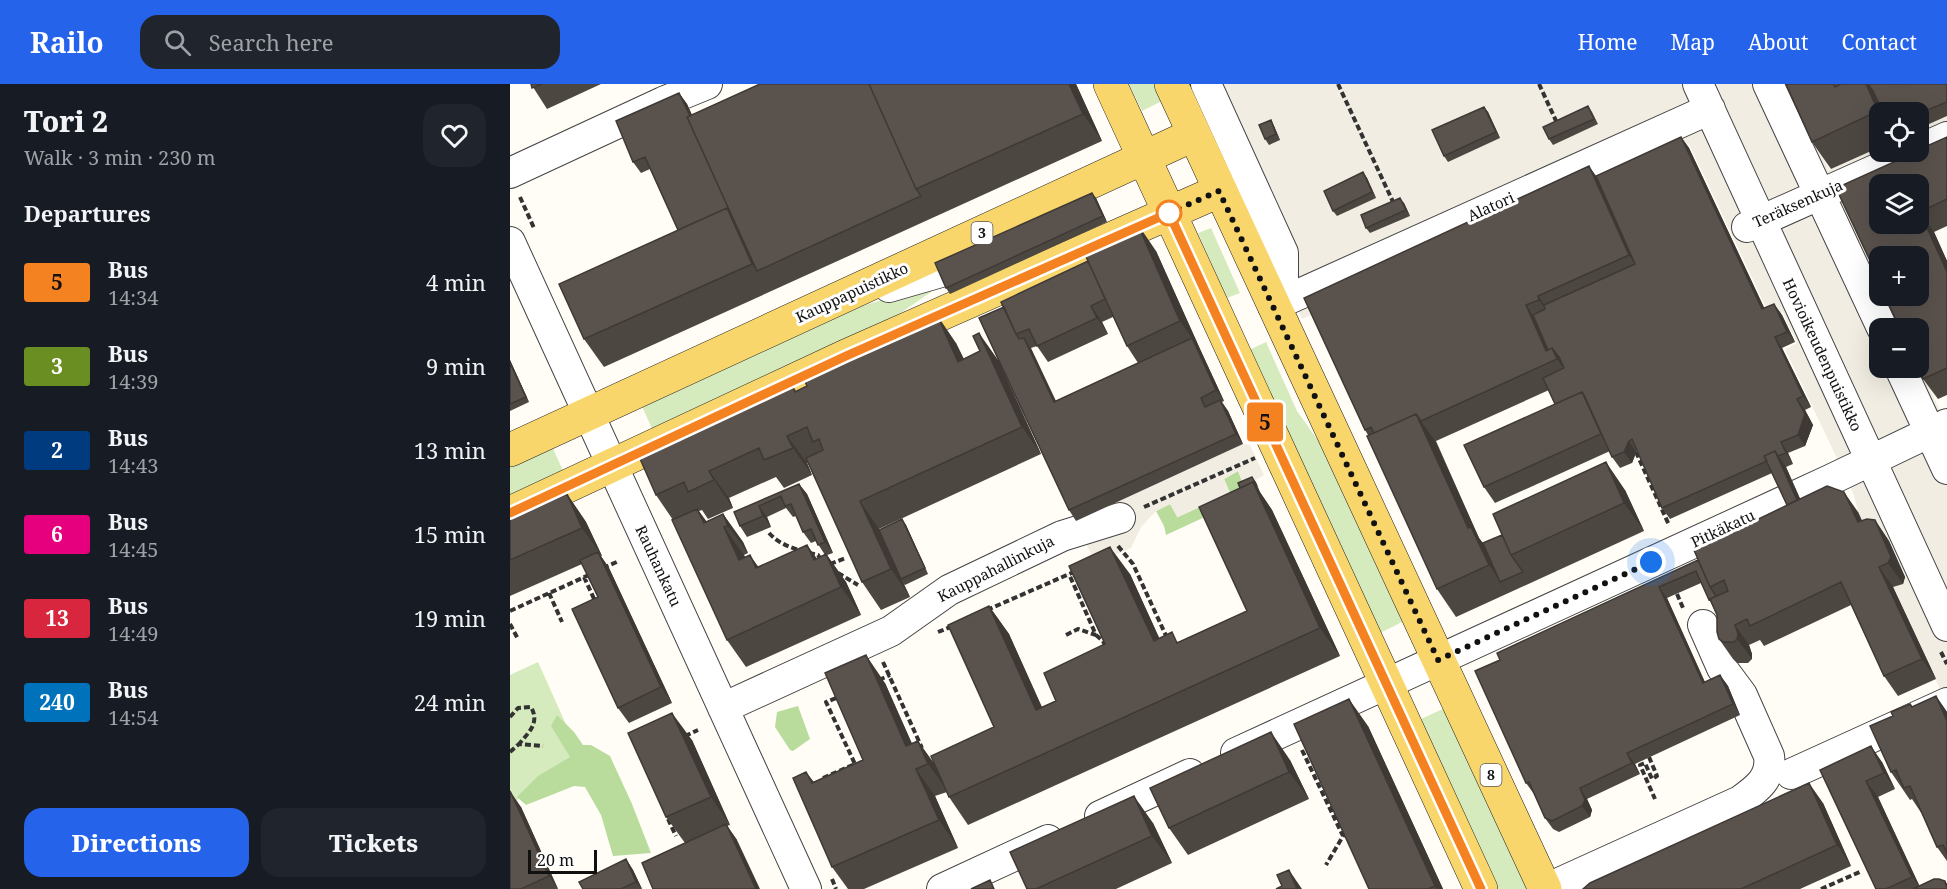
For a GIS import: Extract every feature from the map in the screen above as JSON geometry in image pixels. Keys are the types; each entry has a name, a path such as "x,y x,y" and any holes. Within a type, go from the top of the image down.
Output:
{"main road":[{"path":"1110,84 1481,889"},
{"path":"510,513 846,356 1219,191 1171,84"},
{"name":"Kauppapuistikko","path":"510,450 1193,135"},
{"name":"8","path":"1219,191 1279,309 1438,660 1546,889"}],"street":[{"path":"510,173 707,84"},
{"path":"1206,84 1283,253 1279,309"},
{"path":"1768,84 1877,318"},
{"name":"Alatori","path":"1279,309 1704,96"},
{"name":"Hovioikeudenpuistikko","path":"1704,96 1754,224 1871,460 1947,626"},
{"name":"Teräksenkuja","path":"1929,145 1947,137"},
{"name":"Teräksenkuja","path":"1754,224 1893,162"},
{"name":"Rauhankatu","path":"510,242 806,889"},
{"path":"820,308 945,282 846,356"},
{"path":"1906,378 1939,428 1947,469"},
{"name":"Pitkäkatu","path":"942,889 1939,428"},
{"name":"Kauppahallinkuja","path":"723,708 891,630 949,590 1062,536 1120,518"},
{"path":"1546,889 1688,833 1760,787 1768,774 1769,756 1742,695 1722,668 1703,625"},
{"path":"1791,774 1947,703"}],"path":[{"path":"1338,84 1395,207"},
{"path":"1539,84 1559,127"},
{"path":"1172,649 1133,564 1110,536 1120,518 1277,448"},
{"path":"1636,452 1670,526"},
{"path":"769,533 787,546 818,555 826,566 858,585"},
{"path":"826,566 846,558"},
{"path":"602,569 619,561"},
{"path":"985,612 1078,570"},
{"path":"510,611 593,573"},
{"path":"1069,574 1096,635"},
{"path":"584,577 599,610"},
{"path":"1669,593 1679,588"},
{"path":"549,593 562,622"},
{"path":"1677,594 1681,603"},
{"path":"510,624 518,639"},
{"path":"932,635 953,625"},
{"path":"1066,635 1078,629 1096,635 1103,641 1107,651"},
{"path":"882,658 925,754"},
{"path":"868,684 890,675"},
{"path":"823,778 855,764 826,702 848,693"},
{"path":"510,717 518,708 531,707 535,714 534,726 510,752"},
{"path":"679,739 698,730"},
{"path":"519,744 543,746"},
{"path":"1302,750 1343,836 1326,864"},
{"path":"1649,757 1657,776 1652,779 1645,763 1641,765 1656,799"},
{"path":"667,816 676,836"},
{"path":"1821,889 1862,871"}],"green space":[{"path":"1129,84 1154,84 1162,101 1142,111"},
{"path":"1211,228 1240,293 1227,298 1198,233"},
{"path":"927,287 933,288 931,292 860,338 653,431 641,404 800,331 865,305"},
{"path":"1266,342 1297,411 1329,456 1406,620 1378,634 1247,351"},
{"path":"551,444 564,473 510,498 510,463"},
{"path":"1238,471 1248,497 1166,535 1156,511 1170,504 1178,517 1230,493 1224,479"},
{"path":"538,662 586,769 510,803 510,675"},
{"path":"798,706 810,739 793,751 775,727 777,712"},
{"path":"1447,707 1531,889 1498,889 1419,720"},
{"path":"557,715 583,745 591,745 610,756 651,853 613,856 601,815 585,787 574,786 526,805 517,797 538,776 570,757 551,726"}],"shaded area":[{"path":"1220,84 1789,84 1829,170 1869,152 1869,162 1929,162 1929,124 1947,116 1947,164 1914,174 1869,174 1869,234 1879,234 1879,246 1869,246 1869,306 1891,306 1897,318 1869,318 1869,378 1925,378 1947,426 1947,704 1858,512 1854,495 1844,473 1785,349 1797,343 1783,312 1771,318 1689,144 1302,319"},
{"path":"1243,444 1250,445 1264,475 1245,486 1238,471 1224,479 1230,493 1177,517 1170,504 1156,511 1141,527 1131,548 1095,563 1076,521"}],"building":[{"path":"760,84 869,84 921,196 757,271 687,117"},
{"path":"869,84 1069,84 1083,114 916,189"},
{"path":"1786,84 1833,84 1835,87 1841,84 1866,84 1874,102 1869,102 1869,115 1812,142"},
{"path":"1868,84 1947,84 1947,102 1929,109 1929,102 1878,102"},
{"path":"679,93 690,116 687,117 732,216 727,208 678,230 645,157 633,162 616,121"},
{"path":"1588,106 1594,119 1549,139 1543,127"},
{"path":"1484,107 1496,132 1444,156 1432,130"},
{"path":"1271,120 1276,134 1265,139 1259,125"},
{"path":"1681,137 1762,309 1774,304 1787,332 1775,337 1803,396 1797,399 1805,414 1798,435 1781,442 1786,453 1778,456 1775,451 1764,456 1767,461 1662,508 1632,439 1624,452 1612,457 1582,392 1555,404 1543,378 1564,368 1552,348 1548,350 1533,315 1545,309 1544,305 1635,264 1596,176"},
{"path":"1947,137 1947,199 1929,208 1929,174 1869,174 1869,234 1929,234 1929,232 1947,272 1947,368 1929,376 1929,318 1895,318 1890,306 1929,306 1929,246 1869,246 1869,258 1836,188 1894,162 1929,162 1929,145"},
{"path":"1589,166 1629,255 1538,296 1539,300 1526,305 1546,351 1552,348 1557,359 1421,421 1416,414 1374,433 1371,427 1365,430 1304,298"},
{"path":"1363,172 1372,192 1333,211 1324,191"},
{"path":"1092,193 1103,216 946,288 935,263"},
{"path":"1400,198 1406,210 1366,228 1361,215"},
{"path":"727,208 752,264 584,339 559,284"},
{"path":"1137,223 1180,321 1127,346 1082,248"},
{"path":"1088,261 1105,299 1091,306 1097,318 1037,346 1029,329 1016,334 1001,302"},
{"path":"1004,307 1019,339 1024,338 1054,402 1192,338 1216,390 1201,398 1205,407 1220,400 1236,434 1069,510 979,318"},
{"path":"937,315 958,362 980,351 973,336 979,333 1022,427 860,501 891,569 862,582 806,458 823,450 819,439 813,442 807,427 787,436 793,448 764,460 759,448 709,471 714,480 688,492 684,482 656,495 637,452 791,383 795,392 807,386 803,377"},
{"path":"510,363 526,397 510,404"},
{"path":"1582,392 1601,434 1484,487 1464,445"},
{"path":"1416,414 1468,528 1471,527 1489,565 1437,589 1367,436"},
{"path":"1775,451 1797,500 1787,505 1764,456"},
{"path":"1606,462 1624,503 1511,555 1493,514"},
{"path":"1252,477 1257,486 1253,482 1240,488 1238,483"},
{"path":"1253,482 1320,628 949,797 931,756 994,727 948,625 989,606 1036,710 1056,701 1044,673 1105,644 1069,566 1110,547 1154,641 1172,632 1177,643 1247,611 1199,507"},
{"path":"799,484 825,542 818,545 811,529 803,532 791,504 785,506 781,496 759,506 763,516 740,526 734,512"},
{"path":"1827,486 1844,492 1858,522 1867,519 1875,520 1891,557 1888,563 1879,567 1922,659 1884,676 1841,582 1750,626 1747,619 1735,625 1738,634 1734,642 1723,642 1719,639 1717,615 1710,599 1728,591 1724,580 1710,587 1694,550"},
{"path":"567,494 582,528 510,560 510,519"},
{"path":"697,509 704,523 723,514 728,526 724,527 739,560 750,555 756,568 807,545 814,560 826,554 841,587 727,640 672,520"},
{"path":"902,519 925,568 901,579 879,530"},
{"path":"1502,535 1511,555 1523,572 1500,582 1483,543"},
{"path":"598,552 661,687 618,708 572,609 598,597 580,560"},
{"path":"1698,560 1716,596 1709,600 1696,571 1659,587 1703,683 1720,675 1733,704 1627,753 1632,763 1580,788 1585,800 1582,806 1552,821 1545,818 1529,782 1526,783 1475,671 1500,660 1497,653"},
{"path":"866,655 906,746 918,741 928,764 916,769 939,820 832,867 793,778 806,772 812,783 863,760 825,673"},
{"path":"1936,696 1947,721 1947,853 1943,845 1937,847 1910,786 1904,788 1896,770 1891,772 1870,726 1893,716 1891,712 1910,704 1912,707"},
{"path":"1349,699 1435,886 1428,889 1369,889 1294,724"},
{"path":"672,713 711,797 666,817 628,733"},
{"path":"1271,732 1289,772 1169,828 1150,788"},
{"path":"1871,746 1884,773 1866,781 1912,877 1886,889 1876,889 1820,770"},
{"path":"1809,783 1837,845 1741,889 1583,889 1590,883"},
{"path":"510,791 549,876 521,889 510,889"},
{"path":"1134,796 1152,836 1036,889 1027,889 1010,852"},
{"path":"726,824 756,889 653,889 642,863"},
{"path":"626,859 636,882 621,889 583,889 579,882"},
{"path":"1289,870 1297,889 1276,889 1282,886 1277,875"},
{"path":"1934,879 1945,881 1947,889 1913,889"},
{"path":"990,880 994,889 971,889"}],"bus line":[{"name":"5","path":"510,513 846,356 1169,213 1481,889"}],"route":[{"path":"1169,213 1219,191 1438,660 1651,562"}]}
